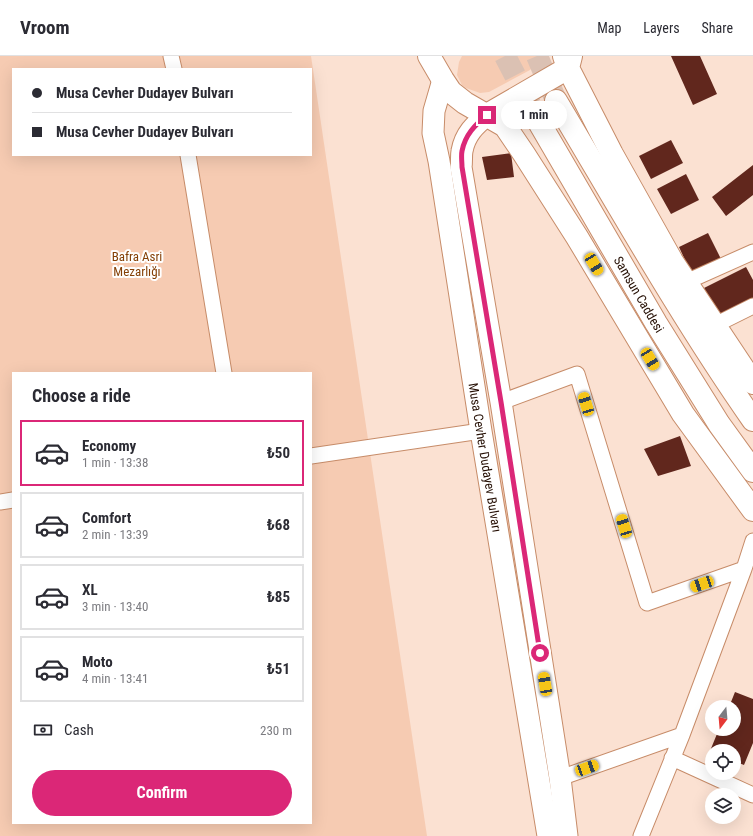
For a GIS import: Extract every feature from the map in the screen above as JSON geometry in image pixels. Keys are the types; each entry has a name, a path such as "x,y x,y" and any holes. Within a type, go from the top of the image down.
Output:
{"highway":[{"path":"429,56 451,92 505,126 577,237 682,414 753,510"},
{"path":"443,80 448,56"},
{"path":"487,115 568,60 612,154 672,261 753,383"},
{"name":"Samsun Caddesi","path":"556,101 671,295 725,380 753,420"},
{"name":"Samsun Caddesi","path":"533,112 656,323 719,424 753,471"}],"main road":[{"name":"Musa Cevher Dudayev Bulvarı","path":"443,80 434,111 433,133 439,161 481,431 548,836"},
{"name":"Musa Cevher Dudayev Bulvarı","path":"487,115 472,129 465,139 462,151 462,167 501,402 560,778 567,836"}],"street":[{"path":"171,56 174,68"},
{"path":"188,156 224,372"},
{"path":"686,282 753,252"},
{"path":"715,325 753,306"},
{"path":"501,402 577,374 647,603 744,569"},
{"path":"312,456 481,431"},
{"path":"0,502 12,500"},
{"path":"640,836 682,735 744,569 753,540"},
{"path":"560,778 682,735"},
{"path":"672,758 753,796"}],"green space":[{"name":"Bafra Asri Mezarlığı","path":"0,56 311,56 427,836 0,836"},
{"path":"462,56 539,56 537,62 530,70 489,92 480,93 462,85 457,75 459,62"},
{"path":"494,454 497,454 561,836 557,836"}],"building":[{"path":"671,56 700,56 717,94 693,105"},
{"path":"671,140 683,163 651,179 639,156"},
{"path":"511,153 514,177 487,180 482,157"},
{"path":"753,165 753,195 726,216 712,197"},
{"path":"686,174 699,200 671,214 657,189"},
{"path":"708,233 721,259 691,273 679,247"},
{"path":"746,267 753,280 753,299 718,317 704,288"},
{"path":"680,436 691,466 658,476 644,449"},
{"path":"735,692 753,699 753,743 744,765 741,764 741,744 713,744 716,736 741,736 741,700 732,700"}],"tunnel":[{"path":"505,56 533,110"},
{"path":"537,56 555,98"}],"route":[{"path":"487,115 472,129 465,139 462,151 462,167 501,402 540,653"}]}
